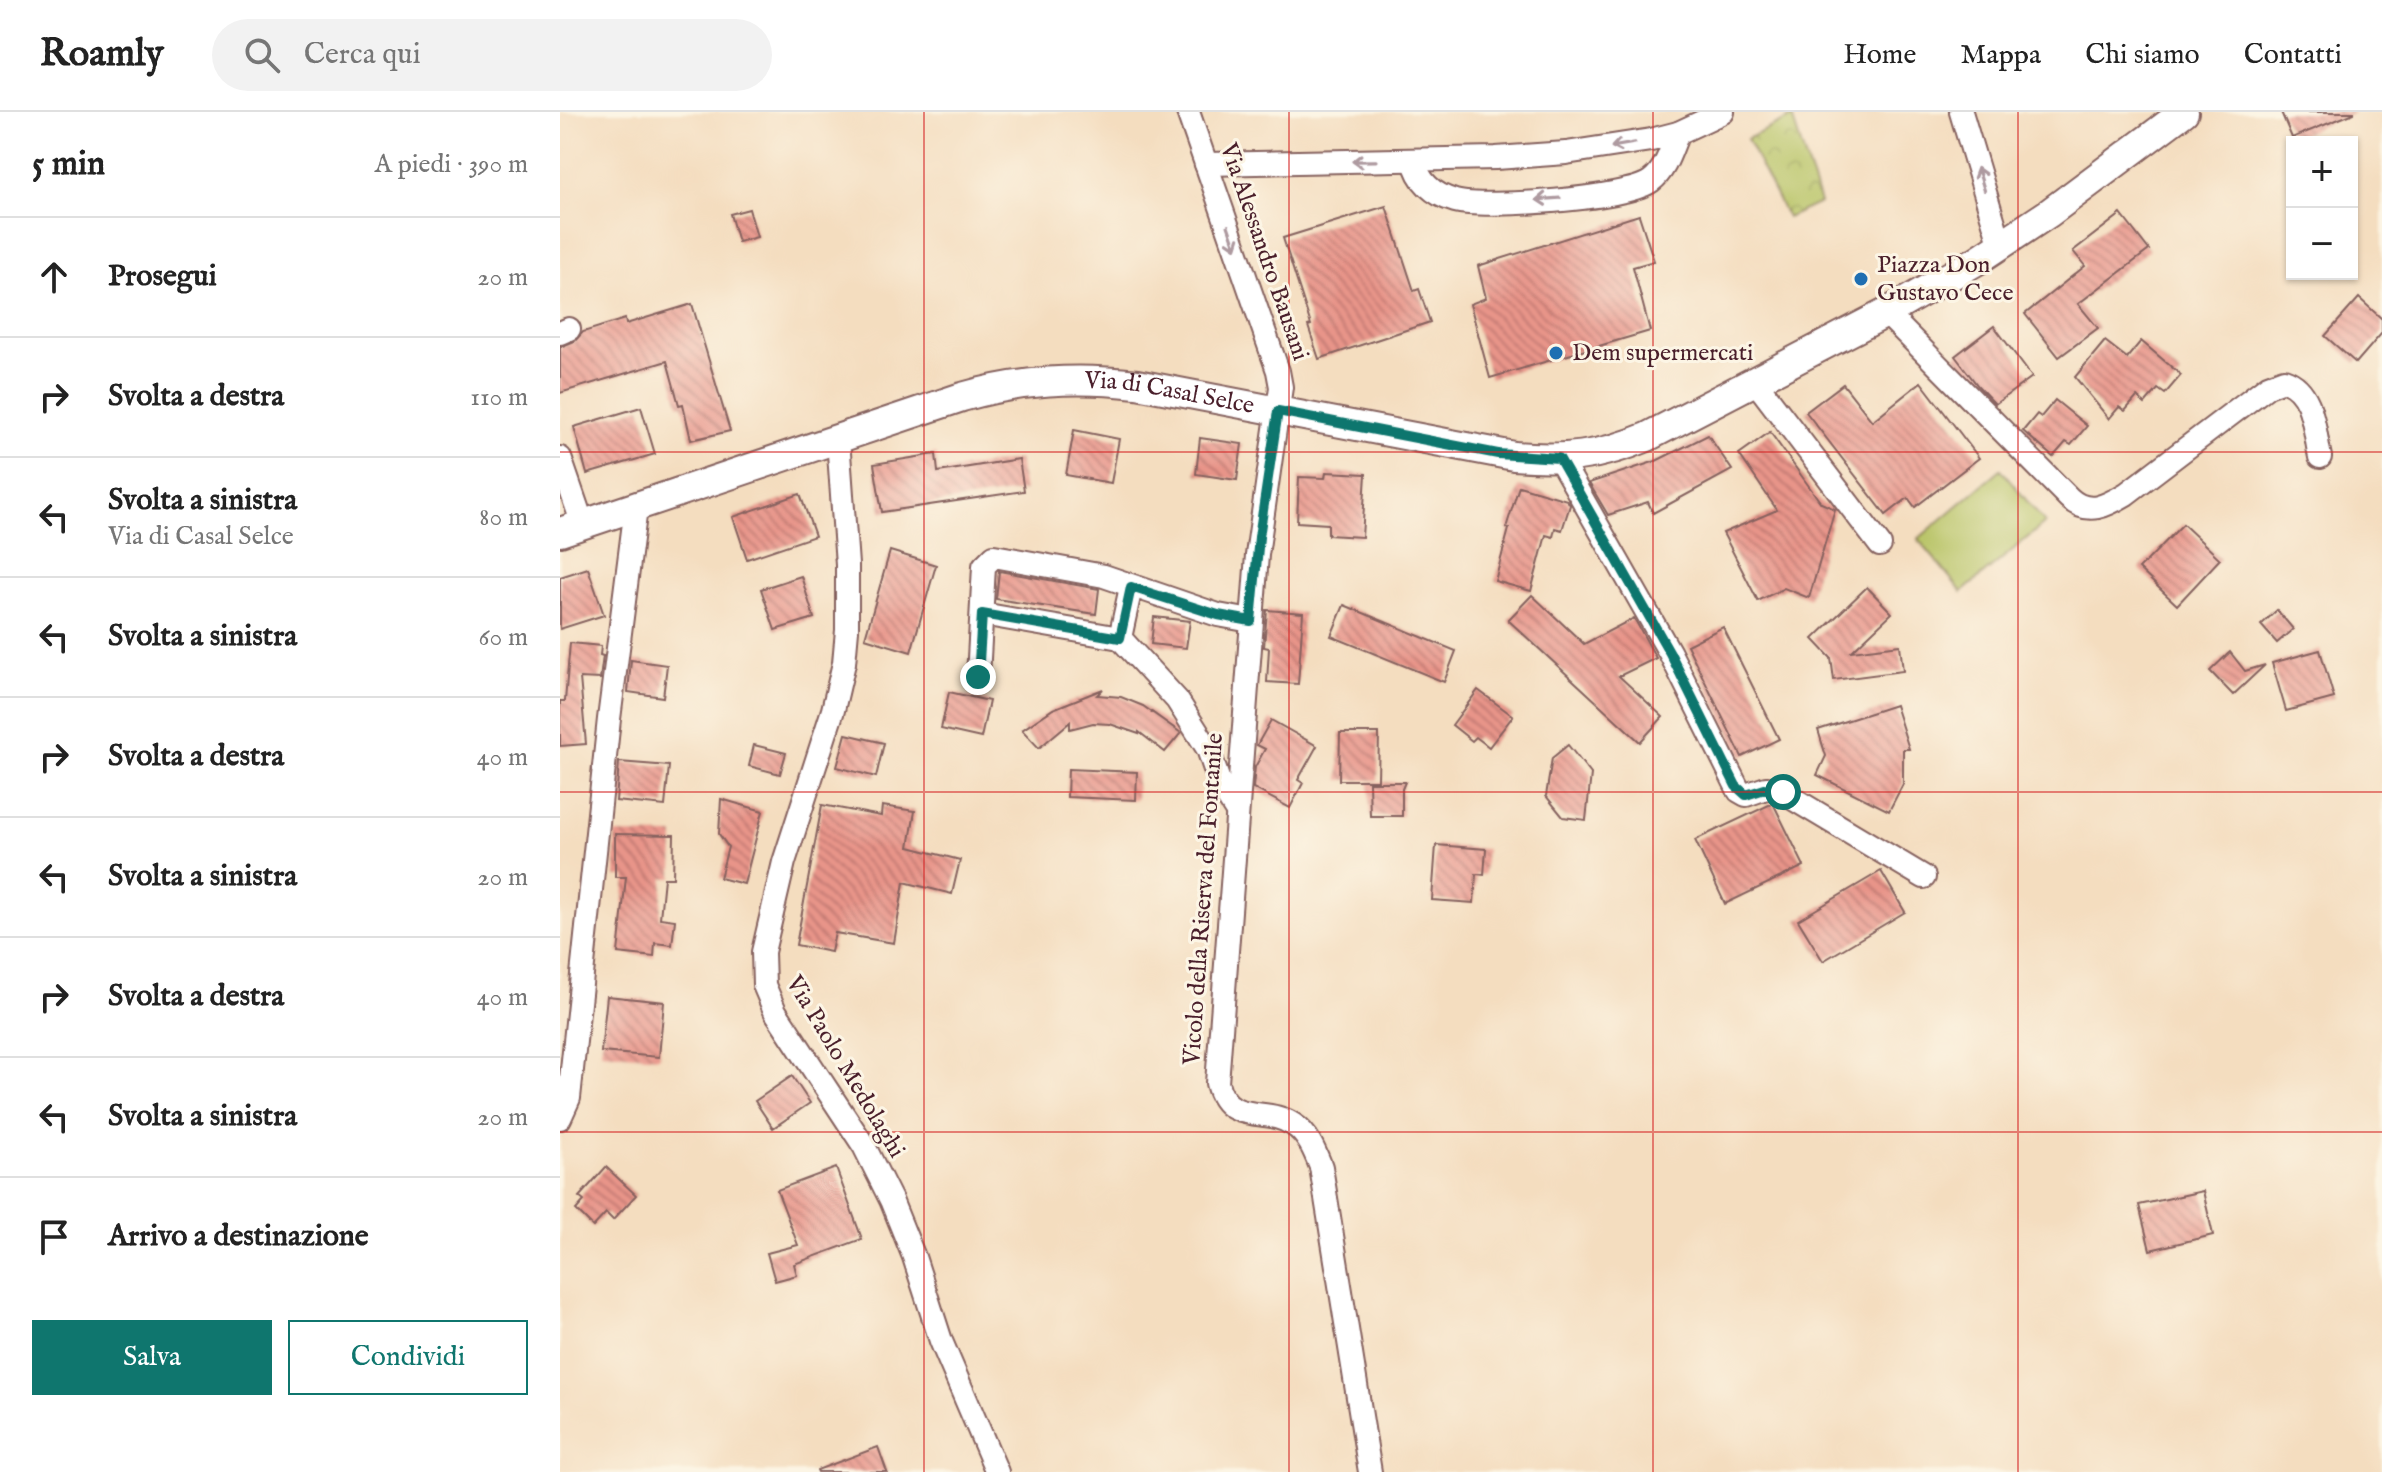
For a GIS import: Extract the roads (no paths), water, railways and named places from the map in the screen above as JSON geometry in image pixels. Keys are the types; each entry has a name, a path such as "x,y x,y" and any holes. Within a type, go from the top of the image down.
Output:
{"main road":[{"name":"Via di Casal Selce","path":"572,528 979,392 1055,380 1095,379 1137,384 1498,454 1585,457 1629,445 1886,313 2001,246 2184,112"}],"street":[{"name":"Via Alessandro Bausani","path":"1188,112 1278,371 1281,387 1278,411"},
{"path":"1206,164 1496,158 1574,152 1678,133 1723,112"},
{"path":"1961,112 2001,246"},
{"path":"1414,160 1427,186 1443,196 1466,203 1494,204 1605,195 1650,182 1664,167 1678,133"},
{"path":"1886,313 2069,498 2083,508 2100,507 2126,494 2268,386 2284,380 2296,385 2305,397 2320,457"},
{"path":"1755,381 1880,545"},
{"name":"Vicolo della Riserva del Fontanile","path":"1278,411 1259,537 1251,621 1217,1083 1226,1103 1238,1111 1294,1125 1309,1142 1321,1167 1370,1472"},
{"name":"Via Paolo Medolaghi","path":"838,439 847,565 844,663 833,710 784,862 763,952 764,985 775,1011 864,1146 891,1200 914,1257 941,1341 997,1472"},
{"path":"560,458 572,528"},
{"path":"1559,458 1670,653 1739,791 1746,795 1766,788 1777,789 1924,877"},
{"path":"560,1118 569,1098 609,719 636,507"},
{"path":"978,677 984,566 994,556 1104,576 1218,615 1251,621"},
{"path":"1120,638 1131,587"},
{"path":"982,614 1120,638 1177,700 1208,749 1221,787 1237,812"}],"place":[{"name":"Piazza Don Gustavo Cece","path":"1861,279"},
{"name":"Dem supermercati","path":"1556,353"}]}
